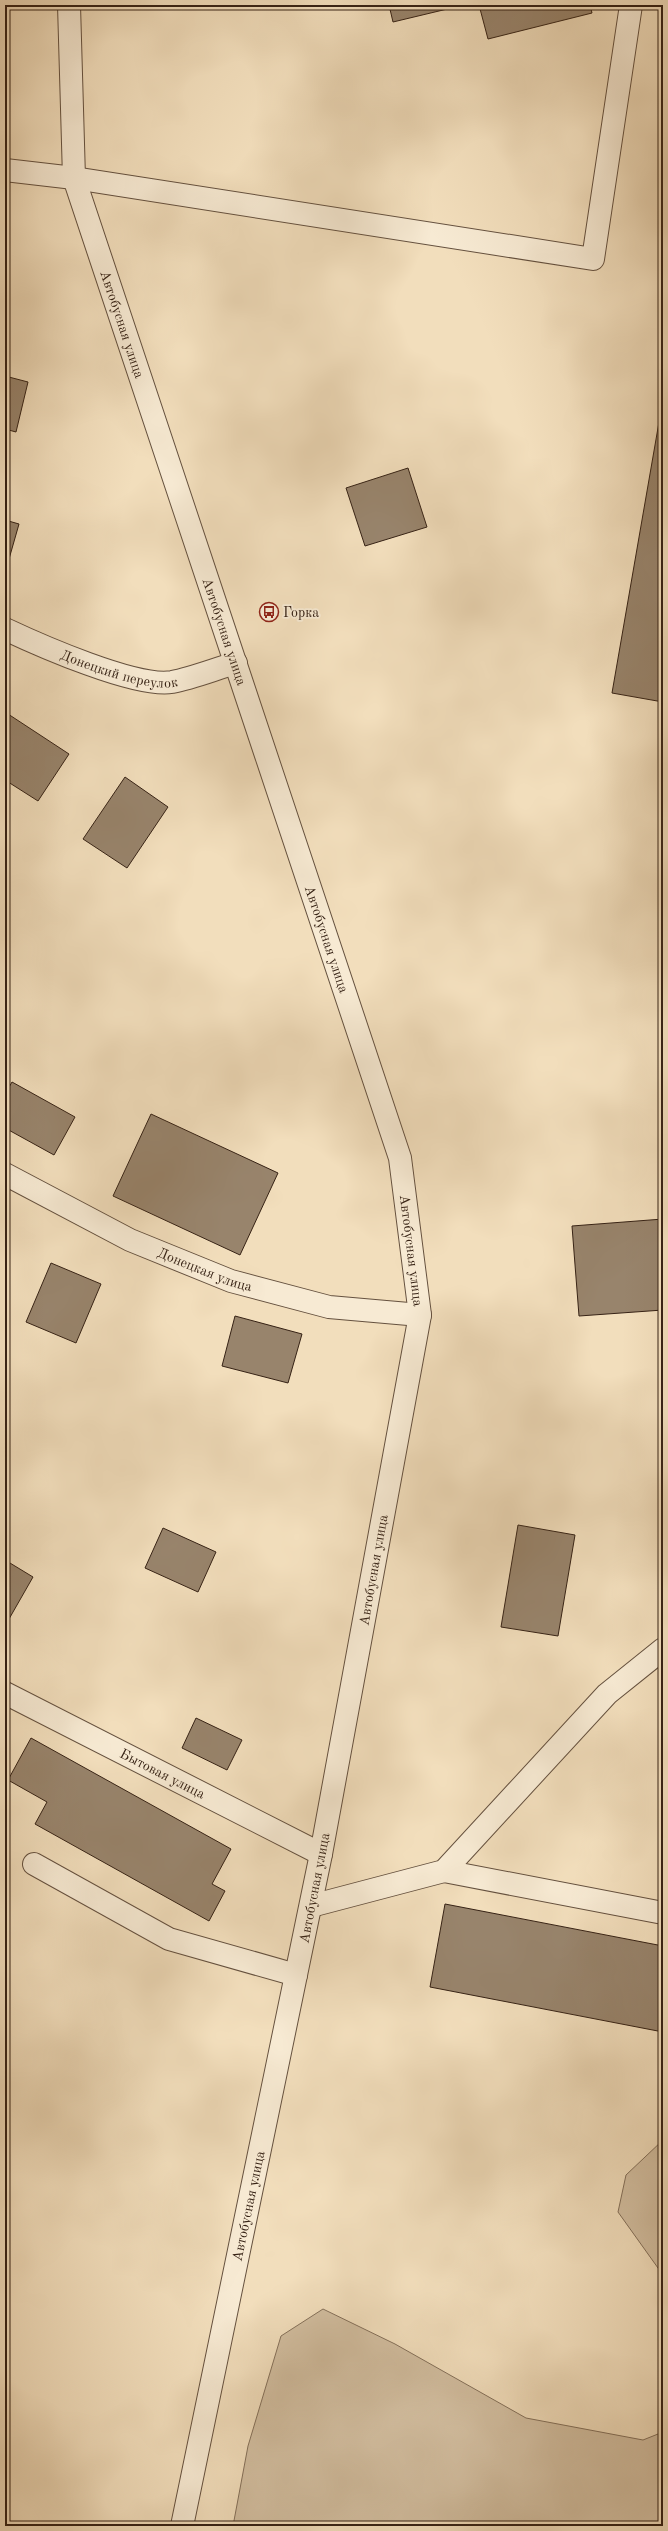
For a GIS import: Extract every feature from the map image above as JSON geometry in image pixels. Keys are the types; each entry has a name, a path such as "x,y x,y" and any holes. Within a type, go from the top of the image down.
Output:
{"street":[{"name":"Автобусная улица","path":"69,5 74,178 400,1158 420,1316 311,1906 182,2526"},
{"path":"5,170 74,178 593,259 631,5"},
{"name":"Донецкий переулок","path":"5,629 28,640 130,678 171,682 236,663"},
{"name":"Донецкая улица","path":"5,1174 130,1240 231,1281 329,1307 420,1316"},
{"path":"444,1871 607,1694 663,1649"},
{"name":"Бытовая улица","path":"5,1693 321,1854"},
{"path":"34,1864 169,1939 296,1975"},
{"path":"311,1906 444,1871 663,1913"}],"shaded area":[{"path":"663,2140 663,2275 618,2212 626,2175"},
{"path":"323,2309 395,2344 526,2418 643,2440 663,2432 663,2526 233,2526 248,2446 281,2336"}],"building":[{"path":"389,5 464,5 393,22"},
{"path":"479,5 590,5 592,13 488,39"},
{"path":"5,376 28,382 16,432 5,429"},
{"path":"663,399 663,702 612,693"},
{"path":"408,468 427,527 365,546 346,488"},
{"path":"5,520 19,524 5,573"},
{"path":"5,712 69,754 38,801 5,780"},
{"path":"125,777 168,807 127,868 83,839"},
{"path":"12,1082 75,1117 54,1155 5,1128 5,1094"},
{"path":"151,1114 278,1173 240,1255 113,1196"},
{"path":"663,1219 663,1310 579,1316 572,1226"},
{"path":"51,1263 101,1284 76,1343 26,1322"},
{"path":"235,1316 302,1334 288,1383 222,1366"},
{"path":"518,1525 575,1535 558,1636 501,1627"},
{"path":"163,1528 216,1552 198,1592 145,1568"},
{"path":"5,1560 33,1577 9,1619 5,1616"},
{"path":"196,1718 242,1740 227,1770 182,1748"},
{"path":"31,1738 231,1849 212,1884 225,1891 209,1921 35,1824 47,1802 8,1780"},
{"path":"445,1904 663,1946 663,2032 430,1987"}],"place":[{"name":"Горка","path":"269,612"}]}
